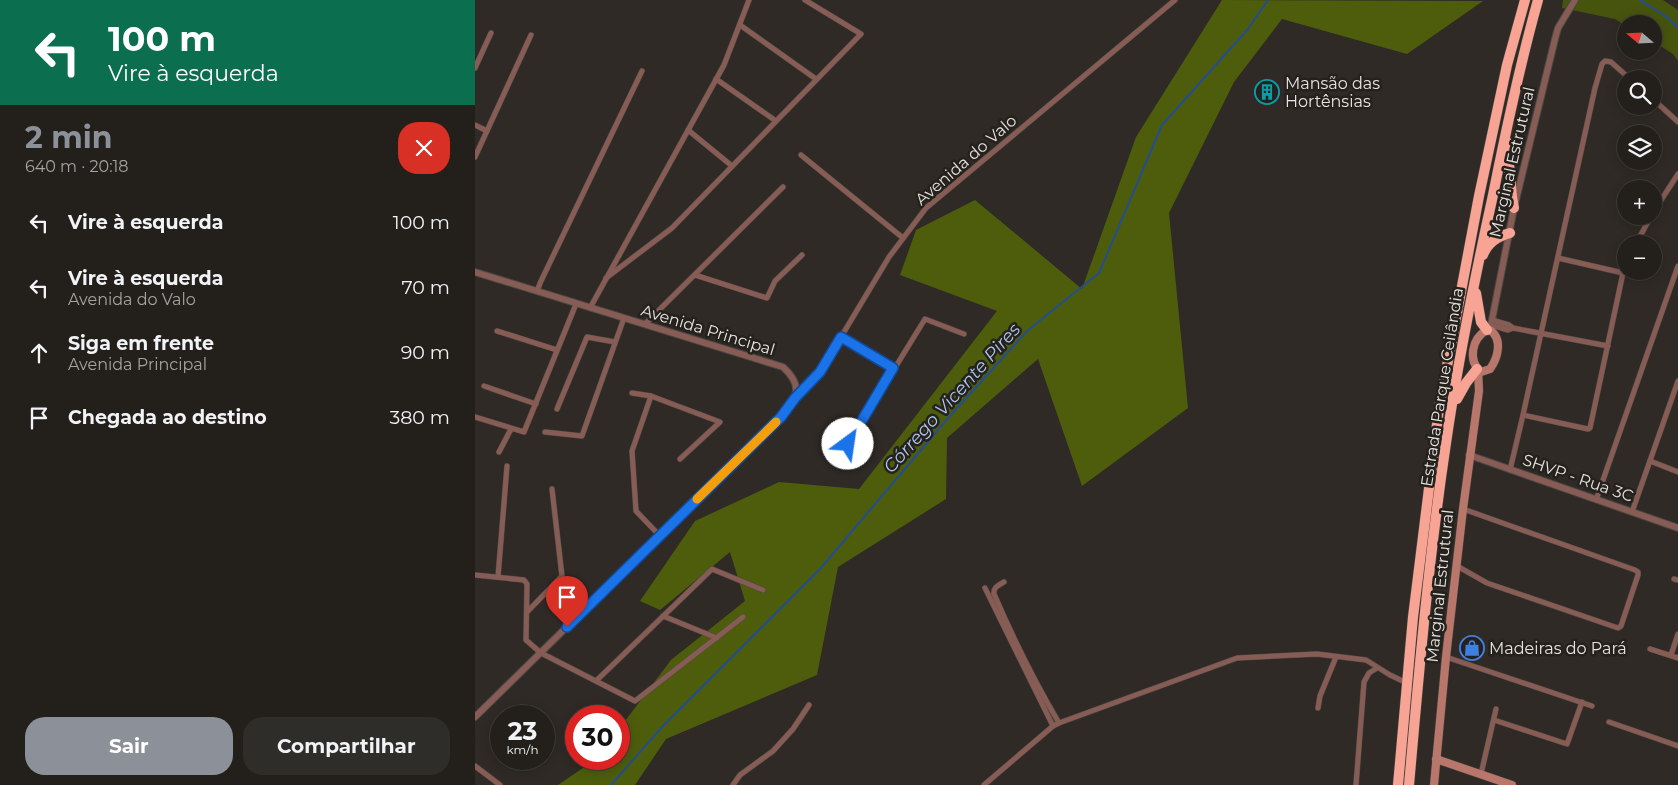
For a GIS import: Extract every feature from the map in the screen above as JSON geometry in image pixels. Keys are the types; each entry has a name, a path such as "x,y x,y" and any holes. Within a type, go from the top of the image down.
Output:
{"highway":[{"name":"Estrada Parque Ceilândia","path":"1398,785 1414,607 1439,408 1479,196 1507,65 1525,0"},
{"name":"Estrada Parque Ceilândia","path":"1409,785 1423,618 1446,444 1476,275 1506,130 1523,52 1538,0"},
{"path":"1506,130 1512,197 1515,208"},
{"path":"1490,327 1481,322 1476,275 1485,248 1495,238 1509,233"},
{"path":"1452,408 1466,383 1480,370"}],"main road":[{"path":"1480,370 1473,358 1473,349 1480,336 1490,327"},
{"name":"Marginal Estrutural","path":"1434,785 1446,657 1480,370 1493,366 1498,354 1497,338 1490,327"},
{"path":"1436,759 1512,785"}],"street":[{"path":"590,308 724,65 749,0"},
{"path":"606,278 672,228 861,34 805,0"},
{"name":"Avenida do Valo","path":"795,398 820,372 889,257 926,208 1175,0"},
{"name":"Marginal Estrutural","path":"1490,327 1509,233 1558,28 1573,2"},
{"path":"740,25 817,80"},
{"path":"475,68 491,33"},
{"path":"475,157 531,35"},
{"path":"1511,470 1595,88 1602,64 1605,61 1611,62 1619,70"},
{"path":"537,291 641,71"},
{"path":"716,80 776,121"},
{"path":"1662,107 1678,122"},
{"path":"475,125 487,131"},
{"path":"688,130 732,166"},
{"path":"801,155 903,238"},
{"path":"1662,199 1678,174"},
{"path":"645,324 783,187"},
{"path":"695,274 767,298 775,281 802,254"},
{"path":"1558,258 1617,272"},
{"path":"1595,500 1678,266"},
{"name":"Avenida Principal","path":"475,272 783,368 791,374 795,383 795,398"},
{"path":"1523,415 1589,428 1622,280"},
{"path":"475,417 524,432 576,304"},
{"path":"545,432 582,436 624,318"},
{"path":"848,444 893,368 925,319 964,334"},
{"path":"1490,327 1508,330 1513,328 1608,346"},
{"path":"497,331 557,350"},
{"path":"557,409 587,337 615,342"},
{"path":"841,337 893,368"},
{"path":"1632,512 1678,381"},
{"path":"484,386 536,404"},
{"path":"632,393 651,396 720,422 680,460"},
{"path":"651,396 632,451 636,511 660,536"},
{"path":"475,717 781,417 795,398"},
{"path":"499,452 511,429"},
{"name":"SHVP - Rua 3C","path":"1469,455 1678,528"},
{"path":"1649,462 1678,472"},
{"path":"498,577 507,466"},
{"path":"527,612 562,576 552,489"},
{"path":"1457,566 1487,583 1618,628 1621,626 1638,575 1638,572 1635,570 1463,509"},
{"path":"596,682 712,569 763,590"},
{"path":"475,575 524,580 527,584 526,640 541,653 631,700 638,700 743,617"},
{"path":"1004,582 996,587 994,594 1038,688 1059,723"},
{"path":"985,588 1053,726"},
{"path":"663,616 717,638"},
{"path":"1671,655 1678,634"},
{"path":"1650,649 1678,658"},
{"path":"984,785 1053,726 1237,658 1317,654 1365,660 1390,676 1407,682"},
{"path":"1318,708 1320,696 1336,657"},
{"path":"1446,657 1591,706"},
{"path":"1356,785 1365,682 1369,672 1377,668"},
{"path":"1494,720 1565,744 1569,742 1582,702"},
{"path":"733,785 740,775 773,751 793,729 809,705"},
{"path":"1481,774 1496,709"},
{"path":"1609,722 1678,746"},
{"path":"475,766 500,785"}],"green space":[{"path":"1222,0 1483,1 1407,54 1282,19 1234,82 1169,213 1188,408 1082,486 1038,359 947,438 946,499 838,567 817,675 666,739 635,785 558,785 580,770 630,770 630,714 671,660 745,601 730,552 660,610 640,601 695,521 779,482 859,489 997,311 900,275 916,230 975,200 1082,289 1136,137"},
{"path":"1563,0 1663,0 1678,10 1678,61 1673,54 1663,48 1663,15 1617,15 1617,20 1562,8"}],"waterway":[{"name":"Córrego Vicente Pires","path":"611,785 661,728 820,569 948,418 1027,331 1099,273 1162,125 1248,29 1268,0"},
{"name":"Córrego Vicente Pires","path":"1640,0 1668,18 1678,28"}],"slow traffic":[{"path":"697,499 776,422"}],"place":[{"name":"Mansão das Hortênsias","path":"1267,92"},
{"name":"Madeiras do Pará","path":"1472,648"}],"route":[{"path":"567,627 781,417 795,398 820,372 841,337 893,368 848,444"}]}
